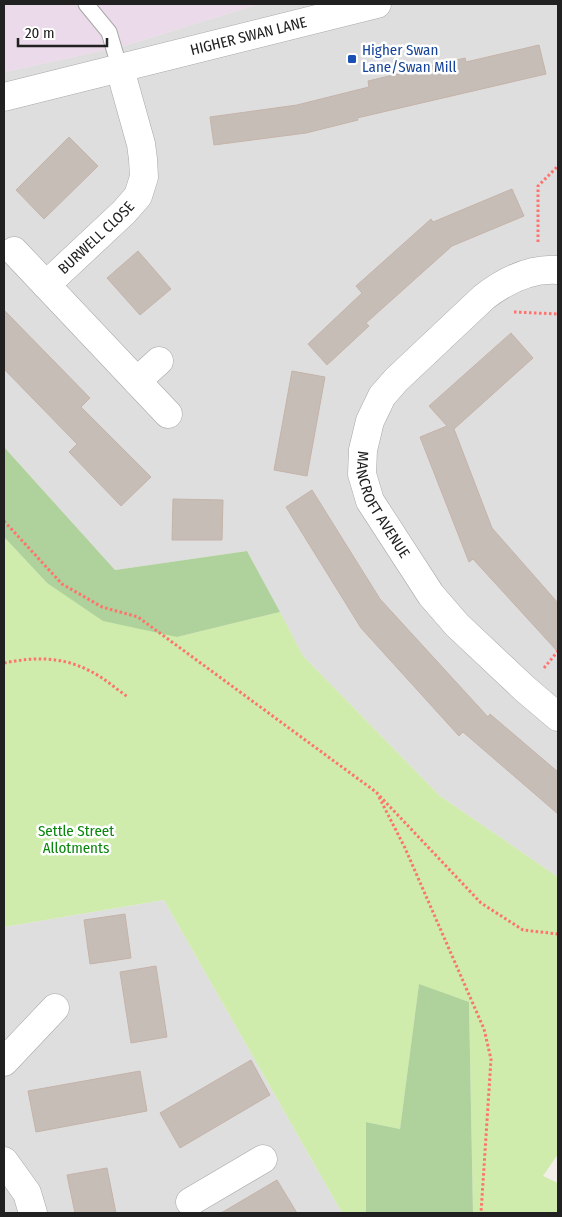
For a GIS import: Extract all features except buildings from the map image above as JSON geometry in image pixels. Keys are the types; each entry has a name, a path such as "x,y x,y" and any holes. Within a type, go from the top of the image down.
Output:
{"street":[{"name":"HIGHER SWAN LANE","path":"4,97 377,4"},
{"name":"BURWELL CLOSE","path":"46,285 124,212 138,196 144,176 141,144 120,69"},
{"name":"BURWELL CLOSE","path":"9,246 168,414"},
{"name":"MANCROFT AVENUE","path":"548,270 508,281 484,297 396,380 382,396 370,421 363,450 362,474 370,500 431,595 457,625 525,689 558,717"},
{"path":"137,381 159,361"},
{"path":"4,1062 55,1008"},
{"path":"188,1199 263,1159"},
{"path":"4,1161 27,1193 33,1213"}],"lane":[{"path":"86,4 109,32 120,69"}],"path":[{"path":"548,270 538,186 558,166"},
{"path":"4,521 62,584 102,607 138,617 376,792 480,903 523,930 558,934"},
{"path":"4,663 44,658 66,662 90,671 128,697"},
{"path":"376,792 405,848 484,1029 491,1058 481,1213"}],"shaded area":[{"path":"4,4 258,4 124,46 4,72"},
{"path":"258,4 558,4 558,877 440,796 303,656 247,551 115,570 4,447 4,72 124,46"},
{"path":"164,900 342,1213 4,1213 4,927"}],"green space":[{"path":"4,447 115,570 247,551 280,612 177,637 103,621 47,583 4,537"},
{"name":"Settle Street Allotments","path":"4,537 47,583 177,637 280,612 303,656 440,796 558,877 558,1154 543,1176 558,1183 558,1213 473,1213 469,1002 419,985 400,1129 366,1122 366,1213 342,1213 164,900 4,927"},
{"path":"419,984 469,1002 473,1213 366,1213 366,1122 400,1129"}],"place":[{"name":"Higher Swan Lane/Swan Mill","path":"352,59"}]}
